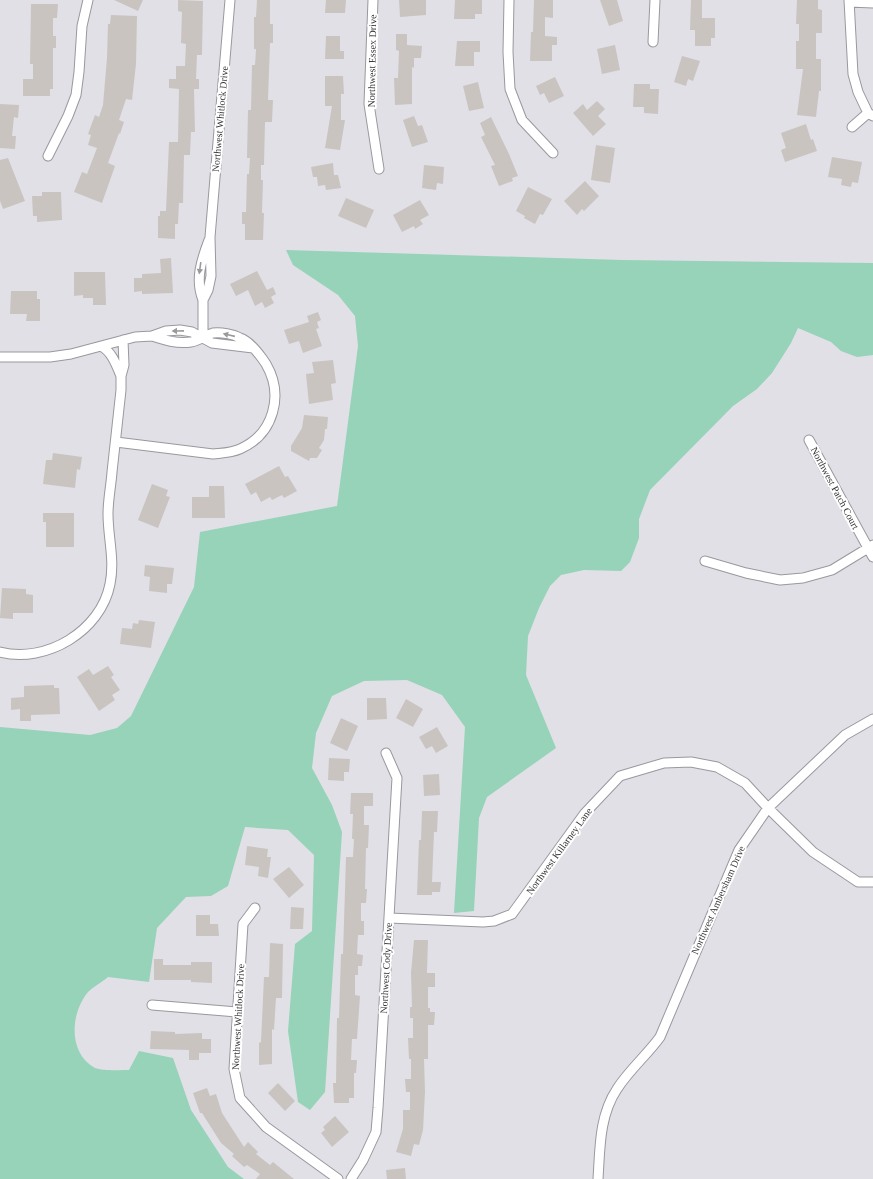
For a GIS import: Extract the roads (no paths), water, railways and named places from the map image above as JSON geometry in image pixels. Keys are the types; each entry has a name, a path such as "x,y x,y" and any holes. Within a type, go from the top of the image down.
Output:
{"street":[{"path":"48,156 68,116 76,95 82,26 88,0"},
{"name":"Northwest Whitlock Drive","path":"202,338 203,300 208,290 211,276 210,237 230,0"},
{"name":"Northwest Essex Drive","path":"373,0 369,104 379,169"},
{"path":"510,0 508,52 510,89 522,120 553,153"},
{"path":"653,42 655,0"},
{"path":"852,126 870,114 858,92 852,74 849,1 873,3"},
{"path":"0,357 50,357 123,340 152,336 166,331 180,330 192,332 202,338 213,333 224,333 241,338 253,348 269,369 274,388 274,410 265,429 249,444 238,450 213,454 116,442"},
{"path":"0,652 10,654 30,654 65,642 89,624 107,595 110,584 112,558 108,514 121,390 121,376 124,365 123,340"},
{"path":"100,346 106,349 112,356 121,376"},
{"name":"Northwest Patch Court","path":"809,440 870,547 873,557"},
{"path":"705,561 746,573 780,580 803,578 832,570 870,547"},
{"name":"Northwest Ambersham Drive","path":"598,1179 600,1140 605,1114 616,1090 660,1037 739,850 768,808 846,735 873,718"},
{"name":"Northwest Cody Drive","path":"351,1179 363,1160 376,1132 378,1108 397,778 386,753"},
{"name":"Northwest Killarney Lane","path":"389,918 483,922 494,921 512,914 585,813 620,776 664,763 691,762 717,767 745,783 813,852 858,882 873,882"},
{"name":"Northwest Whitlock Drive","path":"255,908 243,924 234,1069 240,1098 266,1127 338,1179"},
{"path":"152,1005 238,1012"}]}
